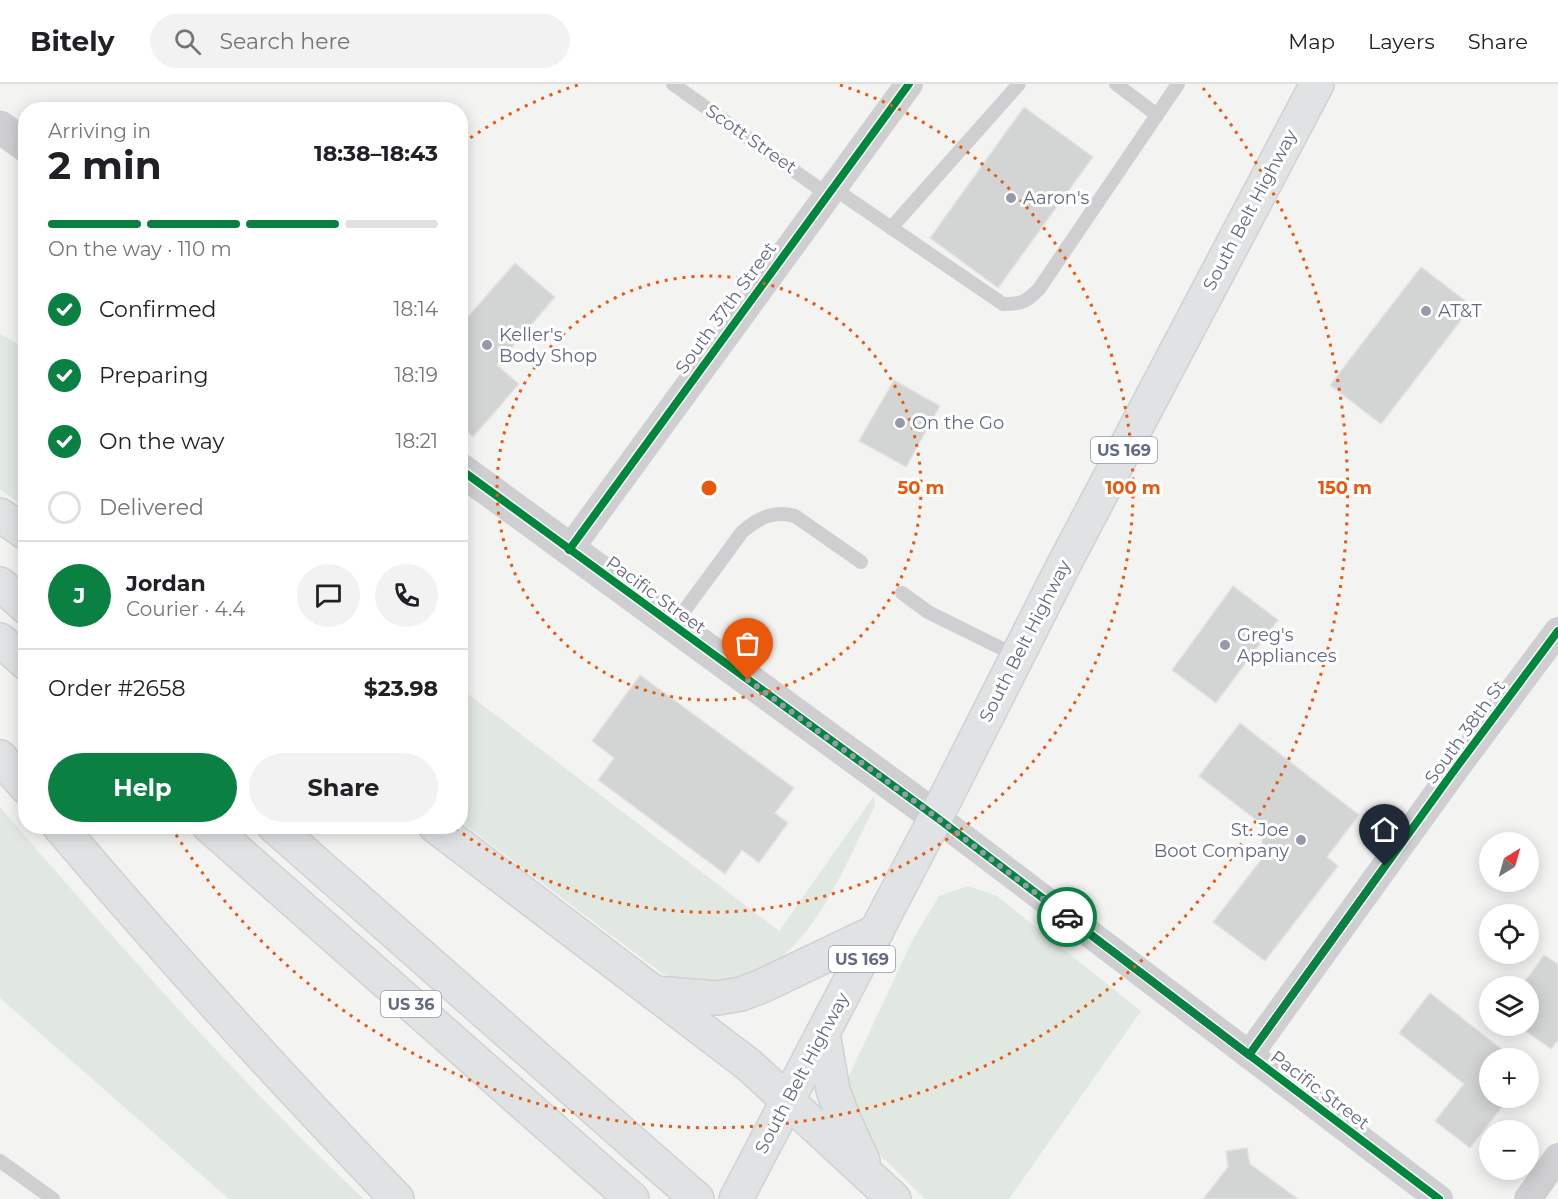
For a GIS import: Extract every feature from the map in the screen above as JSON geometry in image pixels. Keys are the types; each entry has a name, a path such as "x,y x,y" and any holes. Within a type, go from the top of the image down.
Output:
{"main road":[{"name":"South Belt Highway","path":"736,1199 1316,84"},
{"path":"0,515 18,527"},
{"path":"0,584 18,600"},
{"path":"0,640 18,656"},
{"path":"0,757 18,778"},
{"path":"66,834 147,930 310,1109 397,1199"},
{"name":"US 36","path":"218,834 623,1190"},
{"name":"US 36","path":"283,834 697,1199"},
{"path":"445,834 749,1065 894,1199"},
{"path":"654,993 717,998 741,994 877,931"},
{"path":"823,1033 832,1089 871,1177"}],"street":[{"name":"South 37th Street","path":"569,550 909,84"},
{"path":"0,127 18,140"},
{"name":"Pacific Street","path":"468,475 936,817 1439,1199"},
{"name":"South 38th St","path":"1249,1055 1453,772 1558,631"},
{"path":"1528,1199 1558,1157"}],"lane":[{"name":"Scott Street","path":"673,84 1003,304 1019,304 1039,289 1178,84"},
{"path":"891,228 1018,84"},
{"path":"1116,84 1157,115"},
{"path":"673,626 742,532 754,522 770,515 784,513 795,516 861,562"},
{"path":"902,593 928,612 1017,656"},
{"path":"0,1161 53,1199"}],"shaded area":[{"path":"0,334 18,344 18,502 0,489"},
{"path":"468,694 779,931 874,796 875,806 837,883 805,933 786,954 764,970 728,984 706,985 663,974 468,827"},
{"path":"0,807 18,828 18,834 24,834 132,958 223,1057 269,1106 364,1199 229,1199 0,998"},
{"path":"968,886 997,896 1141,1011 1009,1199 925,1199 879,1154 859,1123 848,1078 912,941 939,896"}],"building":[{"name":"Aaron's","path":"1024,107 1093,157 998,288 930,238"},
{"name":"Keller's Body Shop","path":"515,263 555,297 497,365 519,384 473,437 468,433 468,317"},
{"path":"1421,267 1472,306 1381,424 1330,385"},
{"name":"On the Go","path":"894,380 940,406 906,467 859,441"},
{"name":"Greg's Appliances","path":"1233,586 1278,620 1216,703 1172,670"},
{"path":"640,675 794,788 775,813 788,823 759,863 742,850 725,874 598,780 614,758 592,741"},
{"name":"St. Joe Boot Company","path":"1240,723 1359,815 1327,857 1338,866 1265,961 1213,922 1264,856 1260,823 1199,776"},
{"path":"1544,955 1558,964 1558,1040 1551,1049 1533,1036 1539,1036 1539,976 1529,976"},
{"path":"1430,993 1479,1032 1479,1036 1485,1036 1500,1048 1479,1048 1479,1108 1501,1108 1492,1120 1479,1120 1479,1136 1470,1148 1435,1121 1464,1084 1399,1033"},
{"path":"1247,1148 1250,1164 1298,1199 1203,1199 1228,1167 1226,1151"}],"cycle path":[{"path":"569,550 909,84"},
{"path":"468,475 936,817 1439,1199"},
{"path":"1249,1055 1453,772 1558,631"}],"way so far":[{"path":"748,680 936,817 1067,917"}],"place":[{"name":"Aaron's","path":"1011,198"},
{"name":"AT&T","path":"1426,311"},
{"name":"Keller's Body Shop","path":"487,345"},
{"name":"On the Go","path":"900,423"},
{"name":"Greg's Appliances","path":"1225,645"},
{"name":"St. Joe Boot Company","path":"1301,840"}],"route":[{"path":"1067,917 1249,1055 1385,866"}]}
